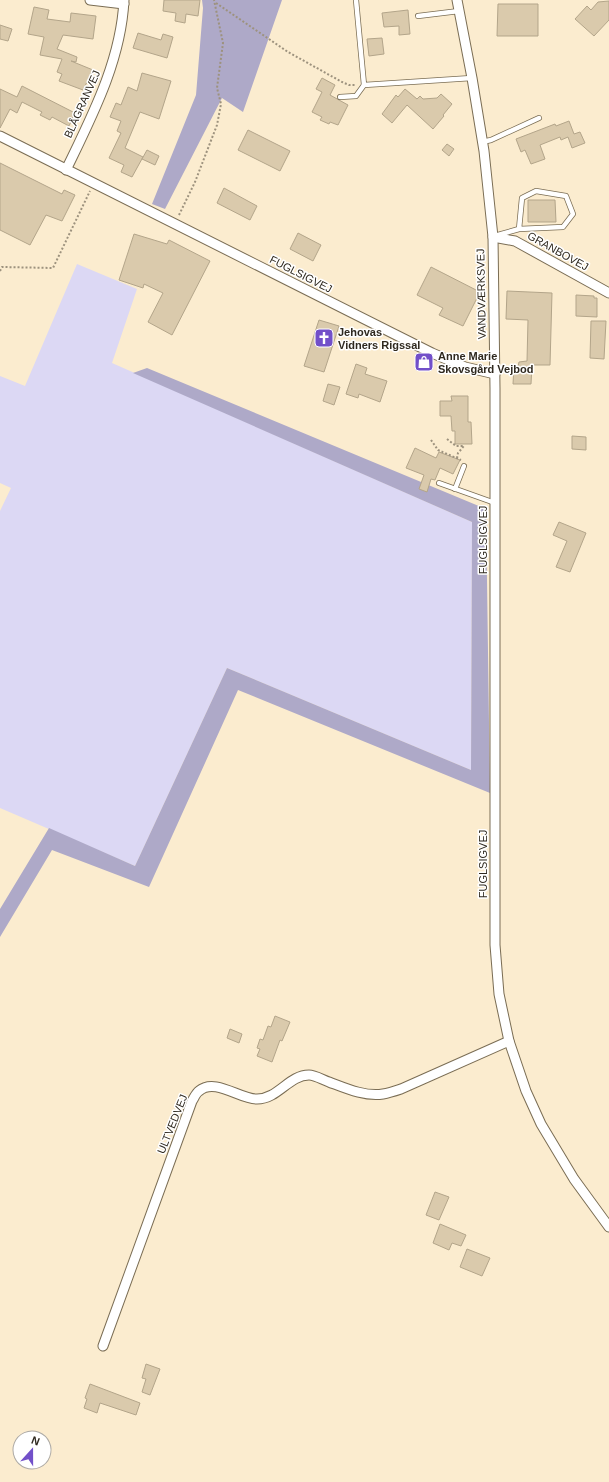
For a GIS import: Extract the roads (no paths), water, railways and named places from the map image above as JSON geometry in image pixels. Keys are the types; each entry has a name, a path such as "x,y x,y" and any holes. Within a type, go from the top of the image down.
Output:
{"street":[{"path":"90,0 124,2"},
{"name":"VANDVÆRKSVEJ","path":"457,0 472,78 482,142 492,237 495,374"},
{"name":"BLÅGRANVEJ","path":"66,170 99,102 111,70 119,37 124,2"},
{"name":"FUGLSIGVEJ","path":"0,136 174,225 432,353 465,367 495,374 495,945 499,994 509,1041 526,1091 541,1124 574,1179 609,1227"},
{"name":"GRANBOVEJ","path":"492,237 515,241 609,293"},
{"name":"ULTVEDVEJ","path":"103,1346 192,1101 199,1090 211,1087 223,1088 246,1097 257,1099 270,1097 296,1078 310,1075 350,1090 367,1094 382,1095 400,1089 509,1041"}],"lane":[{"path":"340,98 356,96 364,85 356,0"},
{"path":"418,16 459,11"},
{"path":"364,85 472,78"},
{"path":"482,142 491,140 538,118"},
{"name":"VANDVÆRKSVEJ","path":"492,237 519,229 563,227 573,214 566,196 536,191 522,198 519,229"},
{"path":"455,489 464,466"},
{"path":"439,483 495,503"}],"place":[{"name":"Jehovas Vidners Rigssal","path":"324,338"},
{"name":"Anne Marie Skovsgård Vejbod","path":"424,362"}]}
